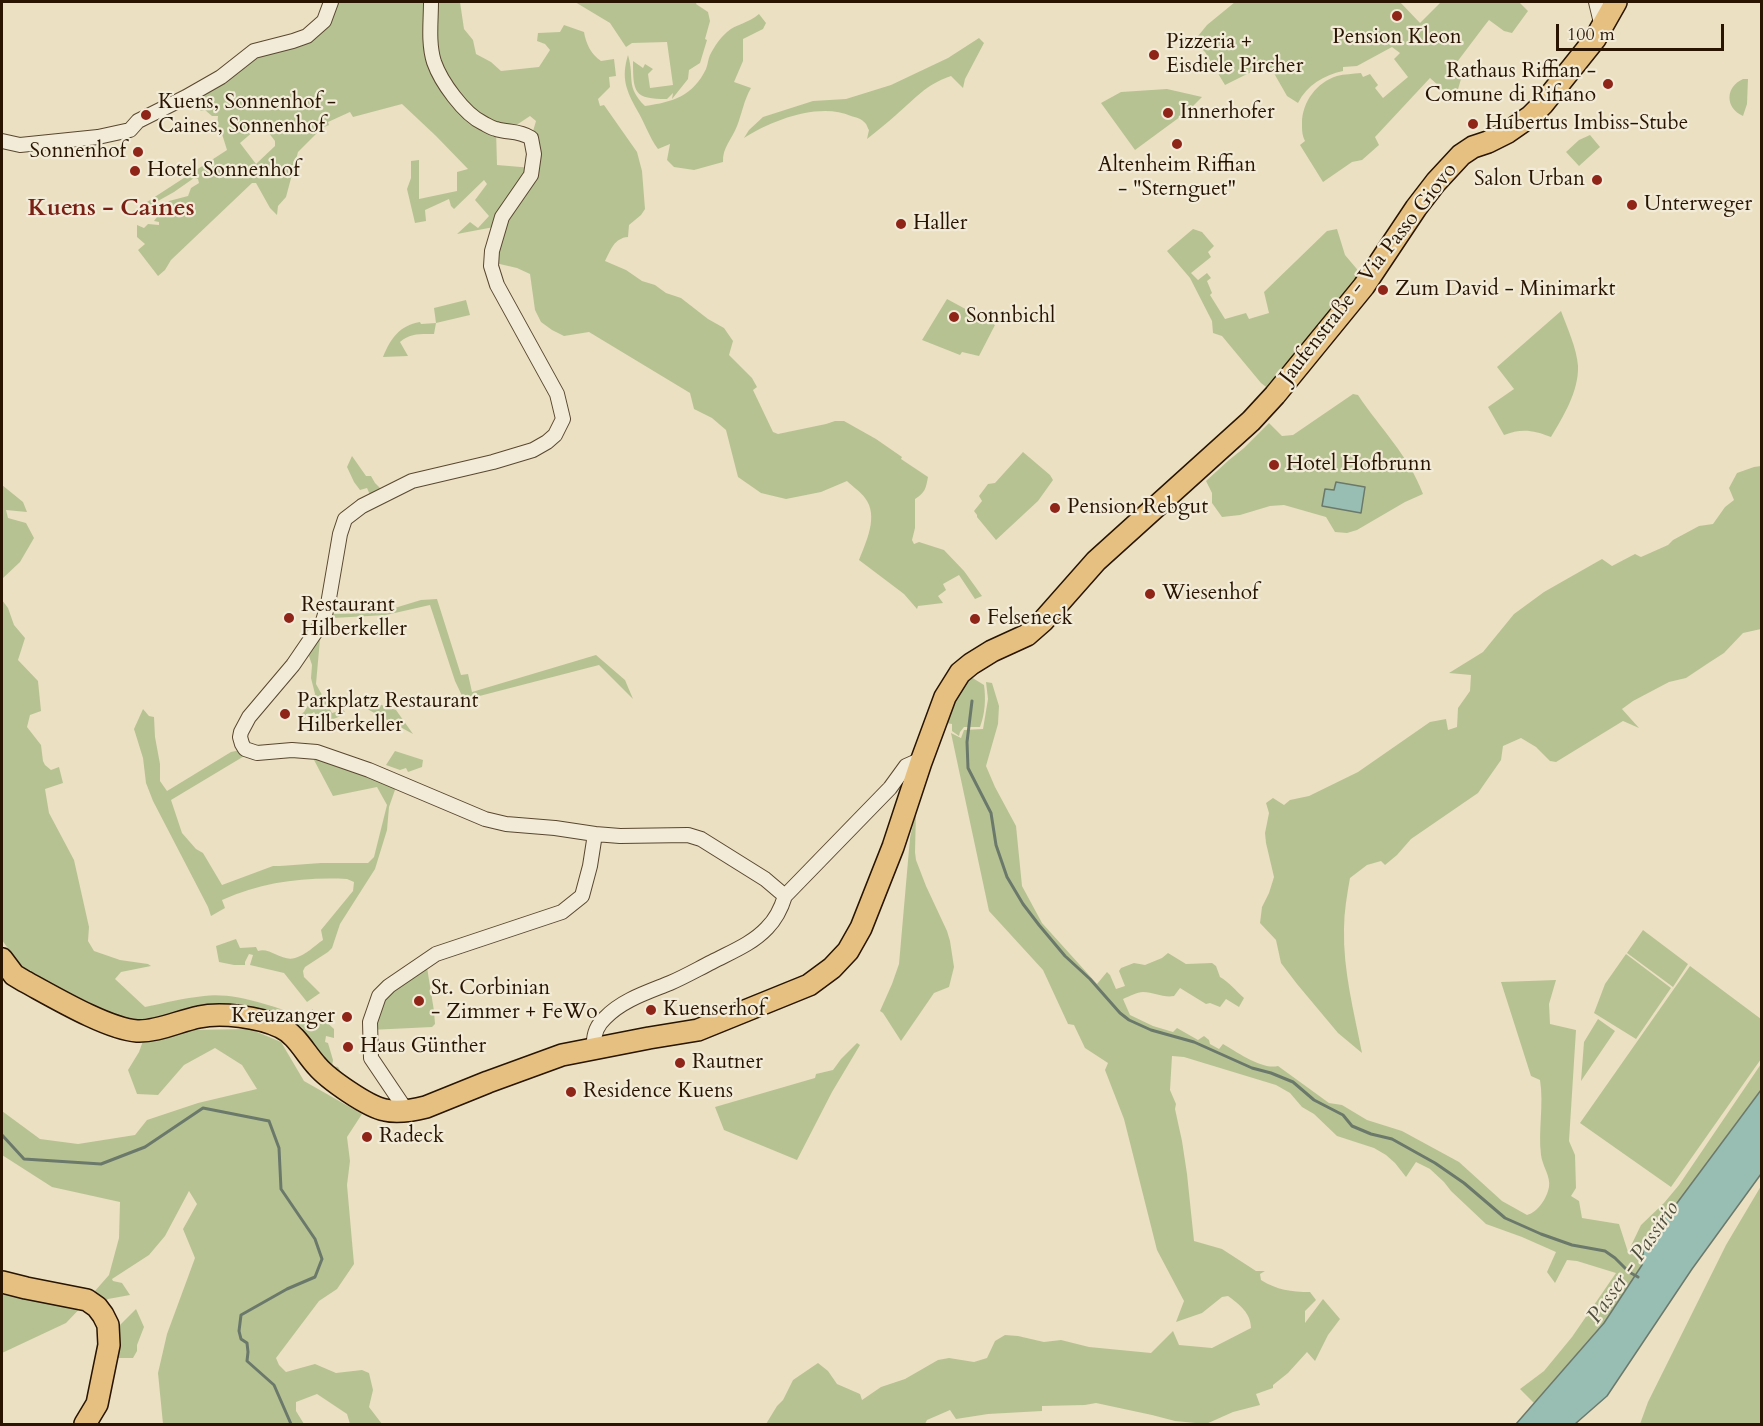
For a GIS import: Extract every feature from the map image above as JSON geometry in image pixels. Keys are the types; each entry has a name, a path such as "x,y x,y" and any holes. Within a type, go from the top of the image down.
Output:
{"main road":[{"name":"Jaufenstraße - Via Passo Giovo","path":"2,959 14,975 24,981 98,1019 130,1030 148,1031 200,1016 212,1015 252,1019 278,1025 298,1042 324,1074 376,1108 390,1111 426,1107 562,1055 698,1030 809,985 832,968 848,951 861,928 893,847 945,697 960,673 992,651 1027,635 1043,621 1091,566 1251,421 1354,299 1436,182 1461,155 1473,147 1508,132 1531,116 1551,95 1602,27 1616,2"},
{"path":"2,1282 87,1300 97,1307 103,1316 108,1325 109,1345 97,1404 85,1425"}],"street":[{"path":"2,141 20,145 98,137 130,130 138,122 221,77 254,51 307,36 324,21 331,2"},
{"path":"431,2 431,39 434,62 464,110 479,122 496,129 523,133 531,138 534,154 531,175 502,217 492,251 491,266 497,285 557,394 563,419 555,435 534,450 412,481 362,506 345,519 323,621 293,665 249,717 240,737 242,744 251,752 292,750 317,752 369,770 485,819 506,824 595,834 688,835 701,839 765,879 785,897"},
{"path":"1596,2 1602,27"},
{"path":"594,1048 595,1033 611,1012 630,1000 674,982 756,938 769,927 781,911 785,897 890,788 906,766 921,762"},
{"path":"406,1110 371,1058 372,1014 379,996 396,981 436,954 562,912 582,896 595,834"}],"green space":[{"path":"328,2 460,2 464,29 473,40 476,54 491,62 501,71 539,67 550,50 545,44 537,41 538,33 560,32 564,25 584,32 589,48 597,58 601,61 614,59 616,76 609,77 610,87 598,99 600,106 604,105 637,152 642,171 645,209 629,225 628,237 616,242 605,261 626,270 642,281 655,285 666,293 681,298 724,328 733,341 729,355 752,378 757,387 753,390 773,432 778,434 844,421 876,439 928,477 924,490 915,499 915,528 912,540 914,544 919,542 944,550 964,571 982,596 975,599 959,575 943,584 946,590 938,596 943,603 918,606 917,609 904,594 859,560 870,529 871,513 865,498 847,481 821,492 786,499 761,493 738,477 726,430 712,418 694,409 690,393 589,332 564,336 541,322 535,310 530,274 517,268 491,262 494,227 457,234 470,222 478,228 489,216 475,200 487,184 484,180 454,209 449,199 425,210 426,221 415,223 407,189 411,178 411,161 419,160 419,199 457,191 457,172 468,169 402,104 353,117 350,112 328,122 329,125 322,128 298,152 286,197 278,206 277,215 270,208 256,183 252,183 171,260 158,276 138,250 145,244 137,237 137,225 144,228 148,224 159,225 159,222 154,221 169,201 188,196 191,188 199,183 198,179 194,178 158,201 155,209 139,215 130,213 227,150 217,127 218,116 212,116 205,110 201,111 195,104 194,93 245,57 307,36","holes":["530,116 536,121 531,138 533,168 497,165 496,129 509,130","262,124 275,141 275,146 256,164 240,143"]},
{"path":"575,2 697,2 696,4 708,12 710,21 700,63 689,70 688,79 672,99 673,93 667,99 648,98 638,92 635,87 633,61 643,68 645,64 653,69 648,74 650,88 673,85 667,42 632,43 626,47 610,23"},
{"path":"1235,2 1400,2 1420,23 1441,2 1519,2 1528,11 1512,33 1504,31 1489,20 1451,70 1461,79 1454,103 1448,94 1430,78 1375,137 1379,145 1362,160 1352,162 1323,182 1300,145 1305,141 1302,123 1308,100 1317,88 1330,79 1340,75 1361,73 1363,77 1370,74 1378,85 1375,88 1383,98 1408,77 1394,59 1400,53 1392,47 1357,66 1343,67 1343,71 1329,75 1311,86 1298,103 1287,96 1271,68 1249,73 1225,85 1205,52 1194,41 1207,25"},
{"path":"759,14 766,23 763,29 743,39 743,61 734,82 751,88 726,148 723,162 694,170 674,167 667,160 670,144 658,149 630,96 625,77 628,55 635,93 645,106 673,100 695,86 706,69 709,57 724,34"},
{"path":"979,38 984,43 965,79 963,88 951,76 934,84 921,92 867,139 869,130 862,120 839,112 825,111 782,119 744,138 763,117 813,101 846,99 891,85 948,58"},
{"path":"1743,79 1748,79 1747,104 1743,116 1730,103 1730,92"},
{"path":"1167,89 1202,97 1188,111 1135,150 1101,103 1121,92"},
{"path":"1590,135 1600,147 1579,166 1566,152 1579,140"},
{"path":"1193,229 1202,232 1214,246 1208,252 1211,257 1191,273 1198,280 1207,273 1211,278 1207,281 1212,293 1210,295 1225,319 1246,313 1249,319 1269,313 1264,292 1327,231 1337,229 1345,255 1367,281 1270,390 1261,383 1222,336 1213,333 1212,321 1190,278 1167,251"},
{"path":"947,299 995,325 979,356 962,352 960,355 922,340"},
{"path":"466,300 470,315 436,323 434,308"},
{"path":"1561,311 1574,345 1578,366 1576,385 1569,403 1551,437 1528,431 1516,431 1504,435 1488,407 1514,389 1497,367"},
{"path":"420,322 421,324 436,323 434,334 420,334 400,342 408,356 383,357 389,344 406,326"},
{"path":"1353,394 1358,395 1402,455 1423,494 1357,530 1347,533 1335,532 1326,517 1284,505 1222,517 1212,503 1212,493 1206,481 1269,423 1282,436 1293,435"},
{"path":"1023,452 1053,480 1038,501 996,540 974,511 982,501 979,496 988,484 995,483"},
{"path":"352,456 366,476 371,476 383,491 371,497 367,488 360,490 347,467"},
{"path":"1761,466 1761,629 1743,633 1724,653 1686,678 1669,682 1622,709 1639,728 1623,721 1556,762 1550,761 1536,747 1521,738 1503,746 1501,760 1478,793 1411,839 1385,865 1381,861 1367,865 1350,878 1345,916 1345,960 1362,1053 1338,1033 1297,984 1281,963 1276,940 1260,923 1262,907 1274,877 1266,843 1265,833 1269,813 1266,803 1273,798 1284,805 1290,800 1309,796 1358,772 1430,722 1446,719 1448,730 1457,727 1458,708 1470,691 1471,675 1449,673 1483,652 1514,614 1544,592 1602,559 1612,566 1635,554 1641,557 1668,545 1699,526 1713,524 1725,507 1734,500 1729,488 1737,473"},
{"path":"2,485 23,502 27,512 6,510 8,518 26,523 34,538 20,562 2,579"},
{"path":"437,599 461,675 468,674 472,692 596,655 625,680 633,699 599,665 464,700 455,681 430,605 386,615 333,618 329,629 320,639 316,684 332,713 343,710 345,712 337,718 320,721 314,712 304,719 300,715 315,694 311,678 312,665 306,647 331,614 378,613 421,600"},
{"path":"2,600 8,608 14,625 25,638 18,660 38,681 41,711 30,715 27,727 41,745 45,765 51,770 59,767 63,783 45,789 49,813 74,860 89,927 88,941 94,951 120,960 151,966 121,972 115,979 145,1007 217,995 257,1002 308,1019 312,1009 334,1029 334,1038 326,1036 325,1042 328,1043 333,1060 332,1066 338,1067 342,1074 341,1078 312,1046 302,1027 283,1018 127,1018 35,977 18,963 2,940"},
{"path":"971,677 984,685 983,717 980,727 964,727 959,736 952,731 952,724 946,723 960,690"},
{"path":"986,682 992,683 999,706 998,724 986,766 1016,826 1022,886 1042,923 1097,984 1107,972 1116,989 1125,986 1119,971 1121,968 1134,963 1145,965 1168,953 1186,964 1212,963 1216,966 1220,977 1244,998 1239,1007 1226,999 1220,1007 1210,1003 1206,1004 1180,988 1174,996 1143,992 1123,999 1130,1015 1173,1032 1177,1028 1198,1040 1204,1036 1210,1044 1219,1049 1223,1044 1257,1063 1272,1067 1278,1066 1329,1103 1342,1105 1367,1120 1402,1131 1459,1162 1502,1201 1527,1215 1541,1204 1549,1187 1549,1179 1541,1155 1540,1080 1531,1076 1501,982 1556,980 1549,1004 1550,1024 1576,1030 1569,1141 1575,1155 1576,1188 1571,1196 1579,1201 1582,1218 1619,1224 1628,1252 1641,1225 1679,1185 1761,1064 1761,1090 1677,1203 1654,1229 1644,1246 1642,1265 1604,1323 1534,1403 1520,1389 1544,1371 1572,1337 1616,1273 1567,1260 1555,1283 1547,1272 1556,1252 1486,1224 1430,1169 1416,1162 1406,1177 1386,1155 1374,1148 1337,1136 1314,1114 1302,1107 1290,1093 1276,1085 1184,1057 1172,1056 1170,1090 1176,1104 1182,1141 1194,1241 1222,1249 1256,1271 1265,1271 1260,1274 1261,1280 1273,1286 1290,1291 1310,1292 1316,1300 1305,1311 1305,1323 1323,1299 1340,1319 1328,1335 1315,1361 1307,1352 1288,1373 1273,1385 1273,1388 1256,1394 1260,1405 1233,1412 1206,1424 1175,1421 1096,1403 1042,1406 1042,1411 988,1414 956,1419 950,1410 927,1420 925,1424 766,1424 783,1400 793,1380 818,1363 828,1371 837,1384 860,1394 862,1400 881,1387 905,1379 938,1360 949,1358 974,1362 987,1358 995,1341 1005,1335 1044,1342 1061,1340 1089,1347 1151,1353 1173,1331 1179,1345 1212,1348 1251,1328 1247,1313 1228,1296 1222,1297 1202,1313 1176,1322 1184,1301 1157,1250 1124,1119 1105,1070 1108,1063 1085,1048 1074,1025 1068,1024 1043,970 989,911 951,733 961,738 964,730 983,729 988,699"},
{"path":"370,701 396,710 413,734 369,710 365,706"},
{"path":"143,709 149,716 154,717 160,781 167,791 231,752 245,749 251,752 171,800 182,833 196,849 203,853 222,885 273,866 368,863 374,857 387,805 377,787 333,796 314,760 312,751 396,787 389,807 387,830 375,869 340,924 332,948 305,967 303,971 304,977 320,993 307,1002 284,973 250,965 253,955 249,954 245,965 219,962 216,946 236,939 240,948 256,947 258,951 267,951 285,958 299,957 323,940 321,930 353,891 354,882 347,879 315,879 268,885 222,900 225,908 211,916 146,783 143,758 134,729"},
{"path":"395,751 423,760 422,767 408,772 406,768 400,770 386,765"},
{"path":"916,811 916,860 947,931 954,967 949,987 934,993 901,1041 880,1011 899,964 910,838"},
{"path":"1643,930 1688,964 1673,987 1627,953"},
{"path":"1626,954 1671,988 1636,1039 1594,1013 1605,984"},
{"path":"426,961 435,1024 432,1027 370,1030 374,1007"},
{"path":"1690,966 1761,1019 1761,1059 1671,1187 1580,1123"},
{"path":"1598,1019 1615,1031 1581,1081 1584,1042"},
{"path":"250,1029 281,1042 304,1081 362,1114 347,1137 350,1161 347,1185 354,1264 337,1289 319,1301 276,1358 286,1372 315,1364 336,1373 362,1370 369,1373 373,1390 369,1407 382,1424 350,1424 347,1414 317,1394 296,1402 296,1411 304,1424 163,1424 158,1373 167,1334 195,1258 183,1229 197,1204 189,1191 165,1236 149,1255 112,1279 122,1283 130,1295 108,1299 97,1307 87,1301 66,1323 2,1353 2,1282 87,1300 109,1275 119,1238 120,1202 52,1187 2,1155 2,1111 40,1139 78,1144 135,1135 147,1120 198,1103 257,1089 242,1065 215,1048 184,1065 158,1095 137,1094 128,1070 143,1041 185,1030"},
{"path":"857,1043 860,1045 832,1092 797,1160 724,1130 715,1107 815,1078 816,1074 833,1070"},
{"path":"1761,1186 1761,1424 1640,1424 1648,1402 1726,1245"},
{"path":"136,1309 144,1327 133,1358 107,1358 110,1335"}],"water":[{"path":"1336,482 1365,487 1361,513 1322,506 1325,489 1334,490"},
{"path":"1761,1090 1761,1174 1692,1269 1607,1396 1575,1424 1516,1424 1604,1323 1642,1265 1644,1246 1654,1229 1677,1203"}],"waterway":[{"name":"Passer - Passirio","path":"972,701 967,742 968,768 991,813 996,845 1007,877 1039,925 1065,956 1090,979 1120,1013 1129,1020 1151,1030 1194,1042 1252,1068 1293,1082 1314,1100 1343,1115 1352,1126 1392,1139 1435,1163 1464,1183 1505,1218 1572,1245 1605,1251 1638,1277"},
{"path":"2,1135 24,1159 101,1164 145,1147 203,1108 269,1121 279,1148 281,1189 315,1239 322,1259 315,1277 287,1289 241,1315 239,1331 241,1339 247,1343 247,1361 274,1385 291,1424"}],"place":[{"name":"Pension Kleon","path":"1397,16"},
{"name":"Pizzeria + Eisdiele Pircher","path":"1154,55"},
{"name":"Rathaus Riffian - Comune di Rifiano","path":"1608,84"},
{"name":"Innerhofer","path":"1168,113"},
{"name":"Kuens, Sonnenhof - Caines, Sonnenhof","path":"146,115"},
{"name":"Hubertus Imbiss-Stube","path":"1473,124"},
{"name":"Altenheim Riffian - \"Sternguet\"","path":"1177,144"},
{"name":"Sonnenhof","path":"138,152"},
{"name":"Hotel Sonnenhof","path":"135,171"},
{"name":"Salon Urban","path":"1597,180"},
{"name":"Unterweger","path":"1632,205"},
{"name":"Haller","path":"901,224"},
{"name":"Zum David - Minimarkt","path":"1383,290"},
{"name":"Sonnbichl","path":"954,317"},
{"name":"Hotel Hofbrunn","path":"1274,465"},
{"name":"Pension Rebgut","path":"1055,508"},
{"name":"Wiesenhof","path":"1150,594"},
{"name":"Restaurant Hilberkeller","path":"289,618"},
{"name":"Felseneck","path":"975,619"},
{"name":"Parkplatz Restaurant Hilberkeller","path":"285,714"},
{"name":"St. Corbinian - Zimmer + FeWo","path":"419,1001"},
{"name":"Kuenserhof","path":"651,1010"},
{"name":"Kreuzanger","path":"347,1017"},
{"name":"Haus Günther","path":"348,1047"},
{"name":"Rautner","path":"680,1063"},
{"name":"Residence Kuens","path":"571,1092"},
{"name":"Radeck","path":"367,1137"}],"district":[{"name":"Kuens - Caines","path":"111,209"}]}
